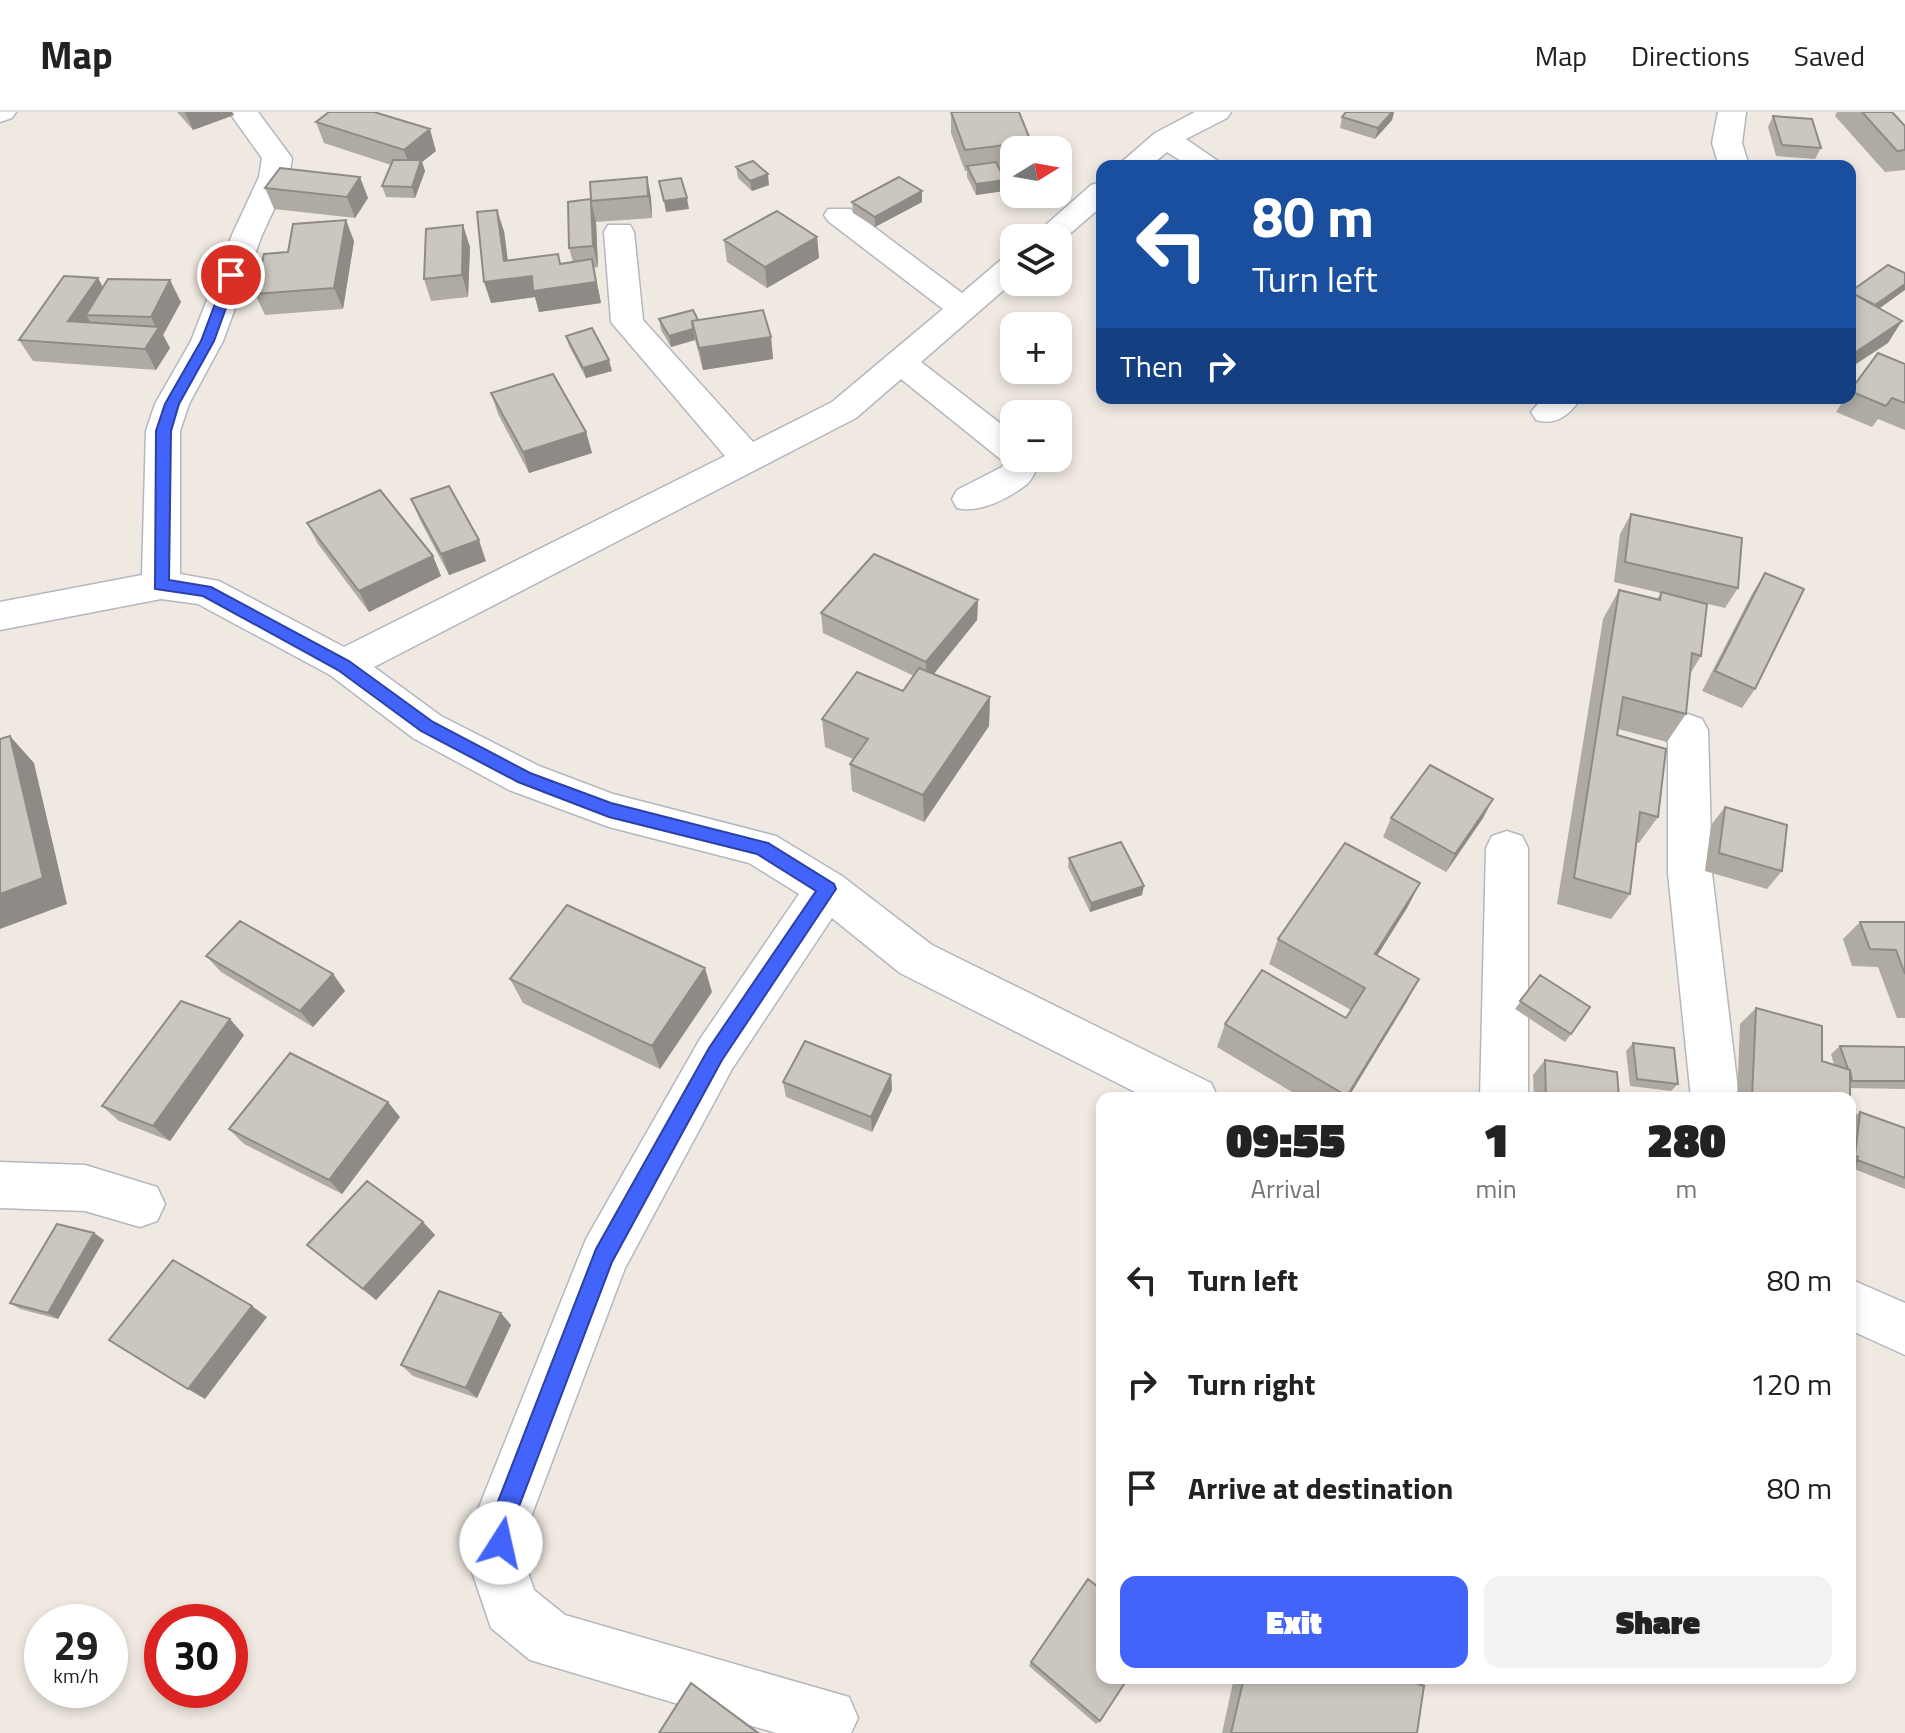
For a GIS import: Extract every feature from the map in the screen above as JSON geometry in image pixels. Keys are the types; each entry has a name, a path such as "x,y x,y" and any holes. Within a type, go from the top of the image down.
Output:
{"street":[{"path":"161,585 163,431 172,404 207,341 247,235 274,177 277,158 243,112"},
{"path":"1139,160 1165,139 1217,112"},
{"path":"1732,112 1727,143 1732,160"},
{"path":"1165,139 1200,160"},
{"path":"1063,224 1096,196"},
{"path":"839,215 962,308"},
{"path":"619,232 627,322 748,459"},
{"path":"344,665 844,410 1000,277"},
{"path":"899,361 1000,441"},
{"path":"970,499 1017,472"},
{"path":"0,616 161,585 206,591 344,665 427,727 524,778 609,810 761,848 827,889 916,959 1182,1092"},
{"path":"1688,730 1690,873 1714,1092"},
{"path":"1504,1092 1507,848"},
{"path":"827,889 716,1054 604,1256 503,1517 499,1569 511,1608 550,1640 828,1718"},
{"path":"0,1185 85,1188 140,1204"},
{"path":"1856,1307 1905,1329"}],"building":[{"path":"329,112 374,112 430,129 404,150 316,122"},
{"path":"951,112 1019,112 1029,136 1000,136 1000,146 965,150"},
{"path":"1346,112 1392,112 1378,128 1342,117"},
{"path":"1862,112 1892,112 1905,126 1905,150 1897,151"},
{"path":"1773,116 1812,119 1821,148 1782,145"},
{"path":"393,160 421,160 412,187 382,186"},
{"path":"753,161 768,174 750,181 736,167"},
{"path":"996,162 1000,181 976,184 967,166"},
{"path":"280,168 360,177 347,197 265,188"},
{"path":"647,177 648,196 591,201 593,246 569,248 568,202 591,199 590,182"},
{"path":"899,177 922,191 875,217 852,202"},
{"path":"681,178 687,198 664,201 659,181"},
{"path":"497,210 504,261 558,254 560,264 592,259 596,282 533,291 532,276 484,282 477,212"},
{"path":"777,211 817,237 765,267 724,240"},
{"path":"346,220 334,288 255,294 264,254 288,252 293,224"},
{"path":"463,225 462,275 424,279 426,229"},
{"path":"1888,265 1905,273 1905,284 1875,305 1856,295 1856,288"},
{"path":"64,276 98,278 68,321 159,327 145,349 19,340"},
{"path":"108,279 170,280 151,317 86,315"},
{"path":"1856,295 1902,321 1856,352"},
{"path":"693,310 698,320 692,321 693,329 669,336 659,319"},
{"path":"763,310 771,337 699,348 692,321"},
{"path":"592,328 609,360 583,368 566,336"},
{"path":"1878,353 1905,364 1905,403 1892,398 1886,406 1856,394 1856,383"},
{"path":"553,374 586,432 523,452 491,393"},
{"path":"449,486 479,540 441,554 411,499"},
{"path":"380,490 433,556 359,591 307,523"},
{"path":"1631,514 1742,538 1738,588 1625,562"},
{"path":"874,554 978,600 926,662 821,613"},
{"path":"1765,573 1804,589 1755,689 1715,671"},
{"path":"1619,590 1660,600 1661,592 1707,604 1701,656 1692,653 1686,714 1623,697 1617,735 1666,749 1658,817 1640,812 1630,894 1574,878"},
{"path":"919,668 990,697 923,795 850,764 868,739 822,719 857,672 903,691"},
{"path":"10,736 43,878 0,894 0,739"},
{"path":"1430,765 1493,799 1455,854 1391,818"},
{"path":"1725,807 1787,825 1782,871 1719,853"},
{"path":"1121,842 1144,886 1091,903 1069,858"},
{"path":"1345,843 1420,883 1375,954 1419,979 1349,1092 1340,1092 1225,1024 1262,970 1346,1018 1365,988 1278,939"},
{"path":"567,905 705,968 652,1046 510,979"},
{"path":"240,921 333,974 300,1011 206,956"},
{"path":"1860,922 1905,922 1905,974 1896,950 1870,949"},
{"path":"1540,975 1590,1007 1571,1034 1520,1001"},
{"path":"181,1001 230,1019 153,1126 102,1106"},
{"path":"1756,1008 1822,1026 1822,1061 1850,1070 1850,1092 1752,1092"},
{"path":"805,1041 891,1075 871,1117 783,1082"},
{"path":"1633,1043 1674,1048 1678,1084 1637,1079"},
{"path":"1840,1046 1905,1047 1905,1081 1852,1081"},
{"path":"290,1053 388,1102 329,1180 229,1129"},
{"path":"1545,1060 1617,1072 1619,1092 1546,1092"},
{"path":"1860,1112 1905,1128 1905,1178 1857,1160"},
{"path":"367,1181 423,1222 363,1289 307,1245"},
{"path":"57,1224 94,1233 48,1313 10,1303"},
{"path":"173,1260 252,1306 188,1389 109,1340"},
{"path":"439,1291 501,1313 466,1388 401,1365"},
{"path":"1088,1579 1096,1585 1096,1684 1124,1684 1100,1721 1031,1662"},
{"path":"691,1683 758,1733 659,1733"},
{"path":"1243,1684 1424,1686 1417,1733 1231,1733"}],"route":[{"path":"231,275 207,341 172,404 163,431 161,585 206,591 344,665 427,727 524,778 609,810 761,848 827,889 716,1054 604,1256 503,1517 501,1543"}]}
